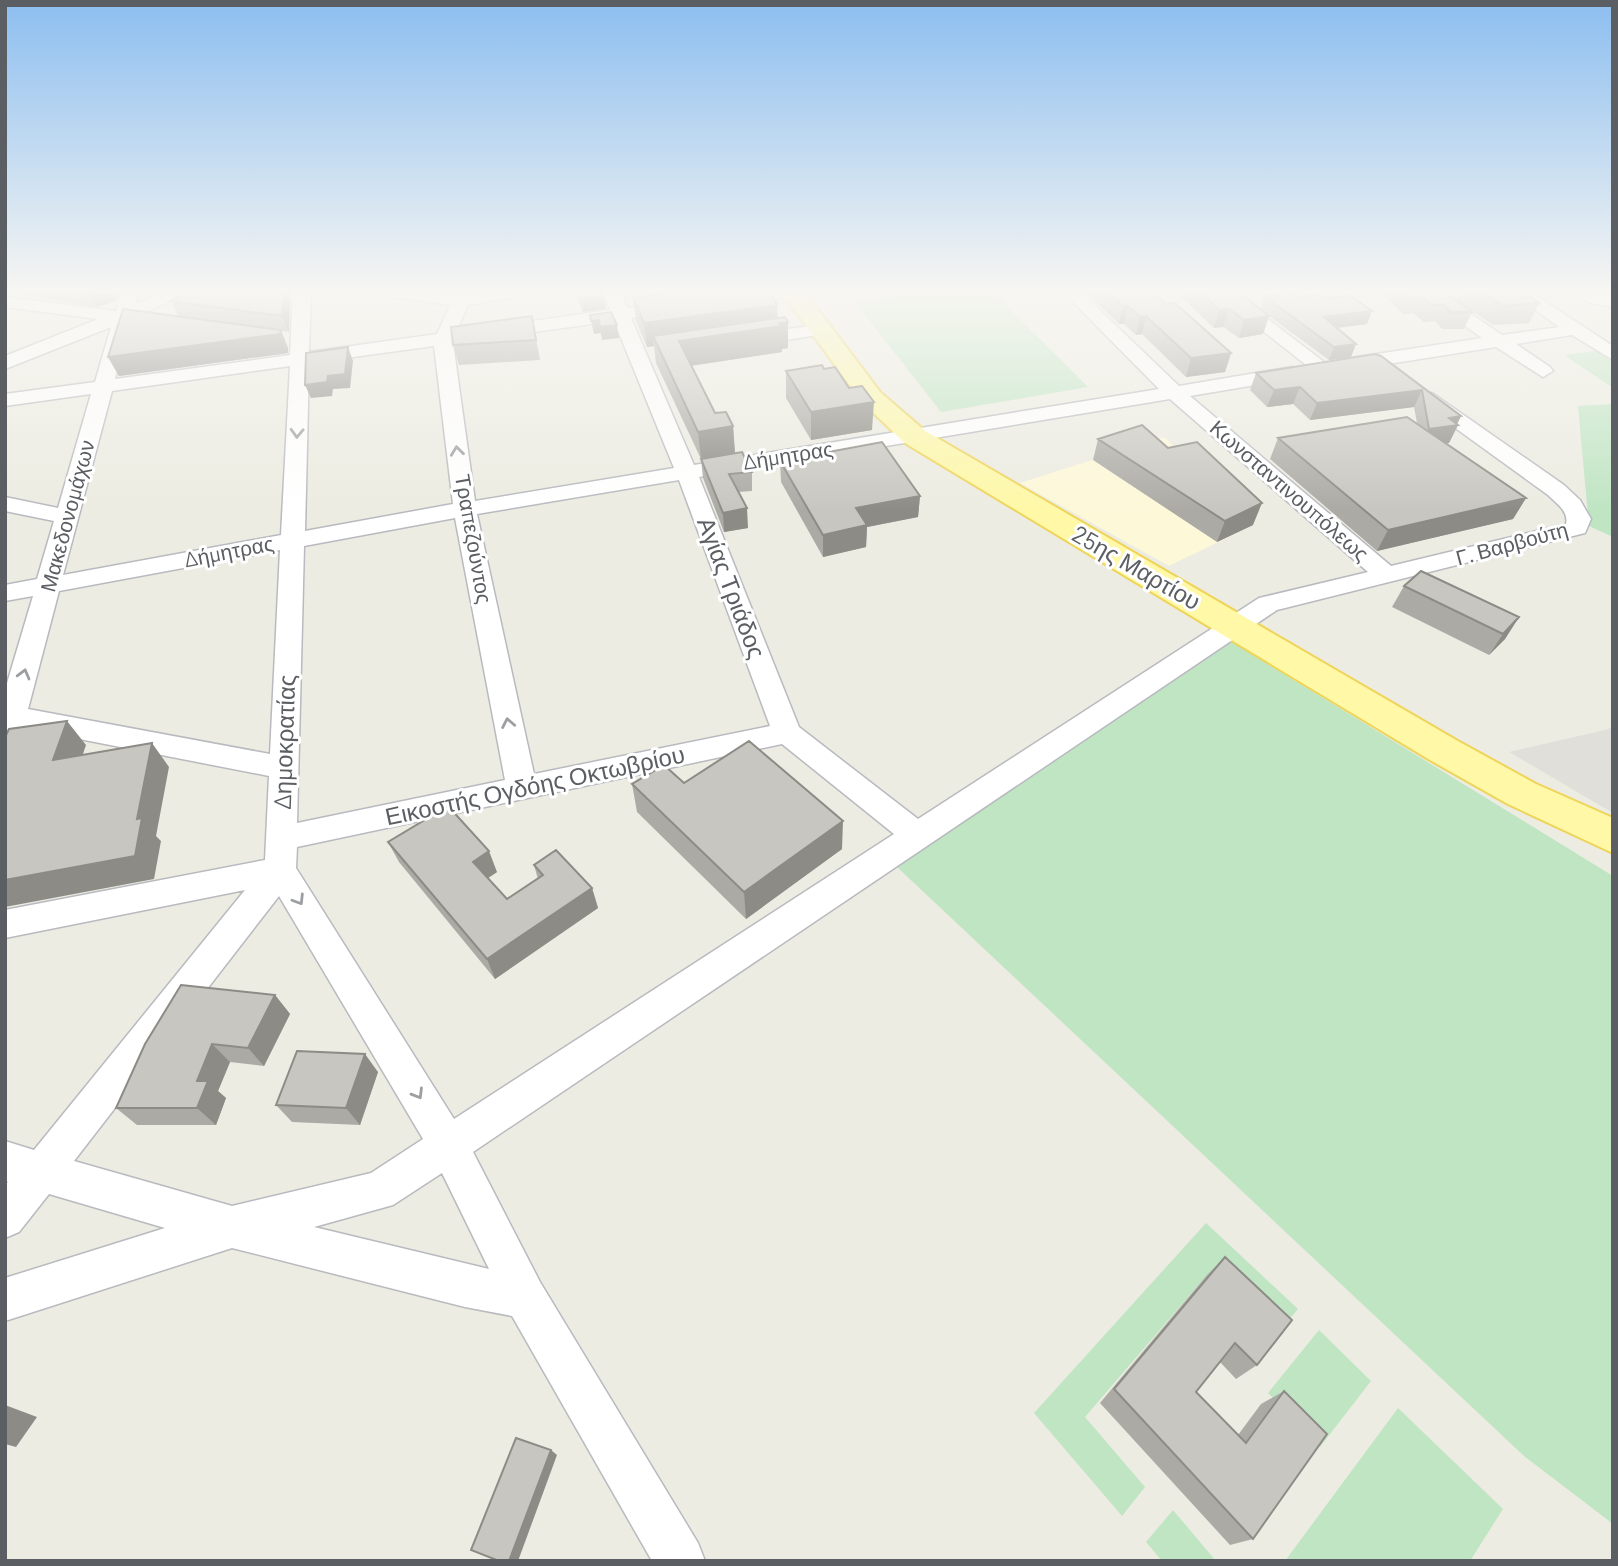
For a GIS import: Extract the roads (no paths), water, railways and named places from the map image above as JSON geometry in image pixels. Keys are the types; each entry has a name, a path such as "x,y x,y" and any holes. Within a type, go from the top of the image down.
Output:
{"main road":[{"name":"25ης Μαρτίου","path":"845,364 871,397 915,437 1522,794"},
{"path":"1522,794 1580,819 1613,837"},
{"path":"1522,794 1570,833 1613,858"}],"street":[{"name":"Μακεδονομάχων","path":"9,728 110,364"},
{"path":"5,400 104,387 213,364"},
{"name":"Δημοκρατίας","path":"281,854 293,540 295,364"},
{"name":"Τραπεζούντος","path":"446,364 465,509 522,789"},
{"name":"Αγίας Τριάδος","path":"649,364 686,471 787,733"},
{"name":"Κωνσταντινουπόλεως","path":"1145,364 1175,393 1386,575"},
{"path":"1317,364 1322,368"},
{"name":"Δήμητρας","path":"5,593 686,471 915,437 1351,364"},
{"name":"Γ. Βαρβούτη","path":"5,1300 232,1227 379,1191 1232,624 1268,604 1563,534 1577,528 1579,519 1572,505 1556,490 1378,364"},
{"path":"1532,364 1543,372"},
{"path":"5,504 68,517"},
{"path":"9,728 284,768"},
{"path":"787,733 917,835"},
{"name":"Εικοστής Ογδόης Οκτωβρίου","path":"5,924 522,789 787,733"},
{"path":"5,1218 24,1166 281,854 449,1146 524,1297 680,1561"},
{"path":"24,1166 232,1227 465,1286 524,1297"}]}
